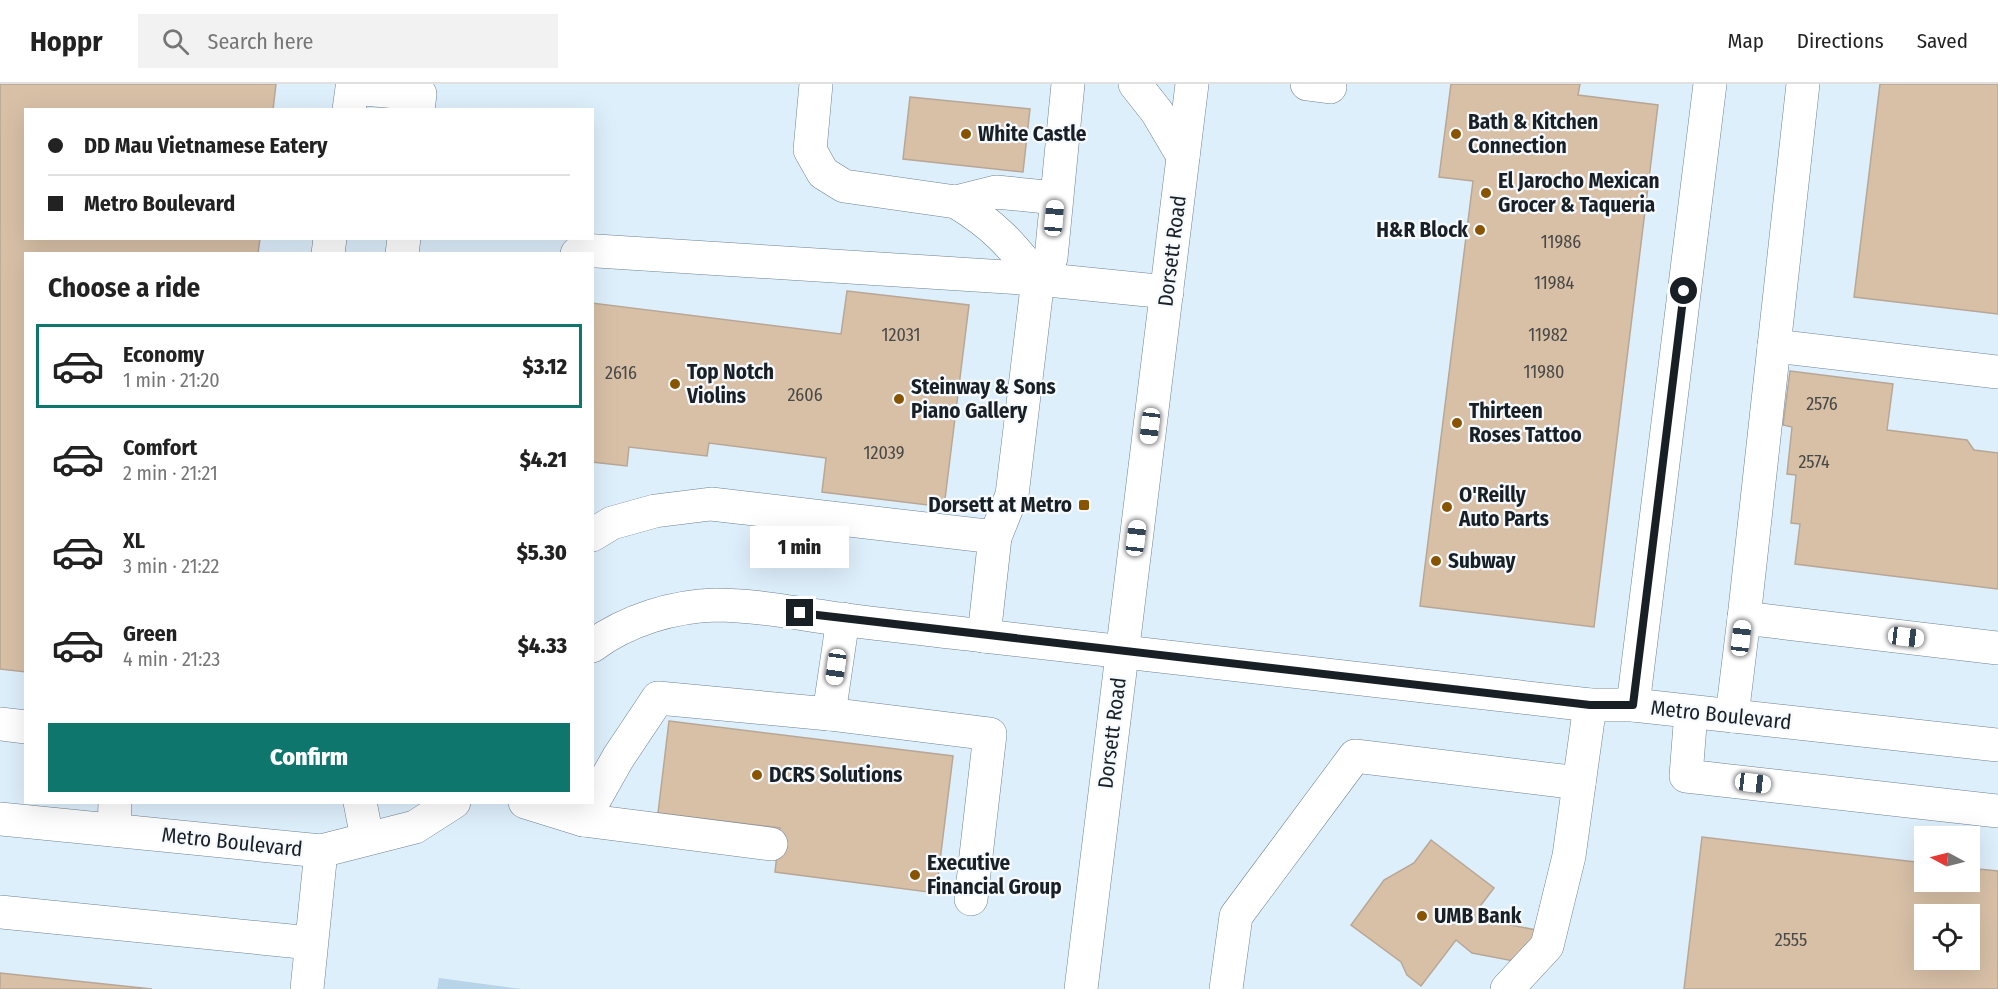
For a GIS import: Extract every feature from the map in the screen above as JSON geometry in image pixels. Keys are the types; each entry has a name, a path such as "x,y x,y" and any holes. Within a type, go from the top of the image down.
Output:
{"street":[{"path":"816,84 810,150 823,173 844,186 956,202 996,192 1056,198"},
{"path":"984,636 995,537 1012,495 1038,279 1050,258 1068,84"},
{"path":"1135,84 1157,112 1184,156"},
{"name":"Dorsett Road","path":"1081,989 1192,84"},
{"path":"1633,705 1710,84"},
{"path":"1732,716 1803,84"},
{"path":"348,108 352,88 420,94 418,108"},
{"path":"956,202 984,219 1011,244 1038,279"},
{"path":"579,252 581,250 1038,279 1167,292"},
{"path":"1774,346 1998,372"},
{"path":"594,534 612,523 656,511 711,504 995,537"},
{"name":"Metro Boulevard","path":"594,645 620,628 655,615 716,605 756,607 984,636 1590,705 1633,705 1998,745"},
{"path":"1744,618 1998,648"},
{"path":"829,714 843,619"},
{"path":"594,801 618,758 658,698 829,714 990,734 971,899"},
{"path":"1507,989 1547,946 1569,856 1590,705"},
{"path":"1691,712 1686,776 1998,811"},
{"path":"0,724 24,727"},
{"path":"1226,989 1236,916 1355,756 1579,783"},
{"path":"360,804 367,838"},
{"name":"Metro Boulevard","path":"0,819 115,816 321,851 414,827 451,804"},
{"path":"531,804 583,820 771,844"},
{"path":"583,820 592,804"},
{"path":"307,989 321,851"},
{"path":"0,912 311,943"}],"shaded area":[{"path":"439,978 522,989 437,989"}],"building":[{"path":"0,84 276,84 273,108 24,108 24,240 260,240 258,252 24,252 24,672 0,669"},
{"path":"1451,84 1580,84 1578,95 1658,105 1594,627 1420,606 1473,181 1439,177"},
{"path":"1880,84 1998,84 1998,314 1854,297"},
{"name":"White Castle","path":"910,97 1030,109 1023,172 903,159"},
{"path":"847,291 969,305 944,507 822,492 826,458 709,443 707,456 629,447 627,466 594,462 594,303 841,334"},
{"path":"1790,371 1893,384 1887,430 1967,440 1974,450 1998,453 1998,589 1795,564 1800,524 1791,523 1796,475 1787,474 1792,427 1783,425"},
{"path":"669,721 953,756 936,893 775,872 780,828 658,813"},
{"path":"1702,837 1914,862 1914,892 1980,892 1980,869 1998,871 1998,989 1684,989"},
{"name":"UMB Bank","path":"1431,840 1494,888 1478,909 1494,922 1542,931 1519,962 1472,953 1456,940 1421,986 1407,975 1401,962 1351,925 1384,880 1414,863"},
{"path":"0,973 152,989 0,989"}],"place":[{"name":"White Castle","path":"966,134"},
{"name":"Bath & Kitchen Connection","path":"1456,134"},
{"name":"El Jarocho Mexican Grocer & Taqueria","path":"1486,193"},
{"name":"H&R Block","path":"1480,230"},
{"name":"Top Notch Violins","path":"675,384"},
{"name":"Steinway & Sons Piano Gallery","path":"899,399"},
{"name":"Thirteen Roses Tattoo","path":"1457,423"},
{"name":"Dorsett at Metro","path":"1084,505"},
{"name":"O'Reilly Auto Parts","path":"1447,507"},
{"name":"Subway","path":"1436,561"},
{"name":"DCRS Solutions","path":"757,775"},
{"name":"Executive Financial Group","path":"915,875"},
{"name":"UMB Bank","path":"1422,916"}],"route":[{"path":"800,613 1590,705 1633,705 1684,291"}]}
